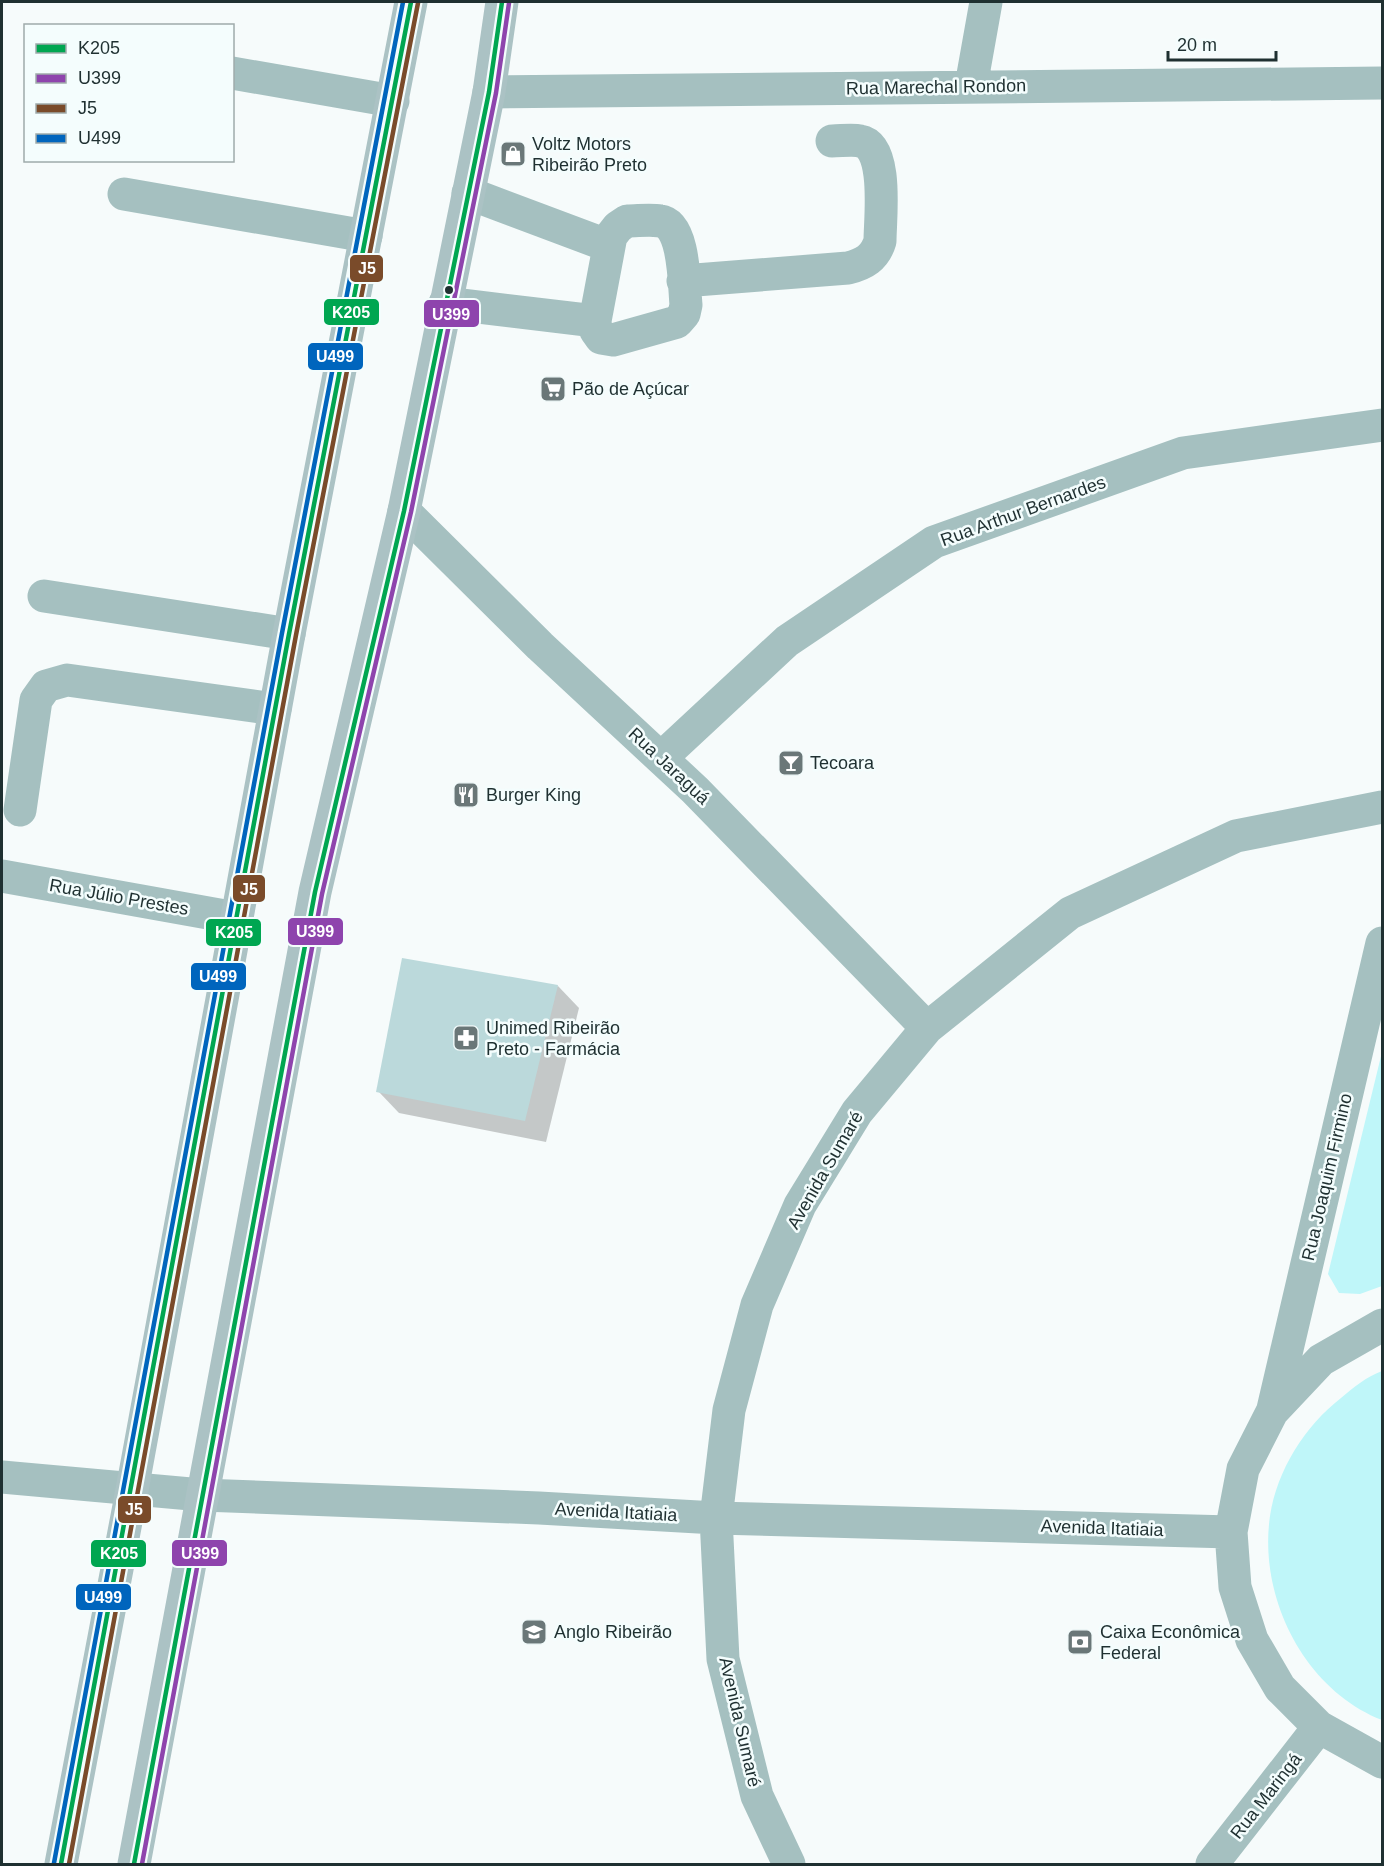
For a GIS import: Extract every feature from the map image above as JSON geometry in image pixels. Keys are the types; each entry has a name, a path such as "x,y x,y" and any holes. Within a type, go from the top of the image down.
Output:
{"main road":[{"path":"61,1864 289,634 411,2"},
{"path":"134,1864 315,892 404,511 489,92 502,2"}],"street":[{"path":"971,86 986,2"},
{"path":"234,73 393,101"},
{"name":"Rua Marechal Rondon","path":"489,92 1383,83"},
{"path":"683,281 848,268 863,264 876,252 880,241 880,168 876,155 870,146 861,141 832,141"},
{"path":"468,193 609,246"},
{"path":"124,194 366,236"},
{"path":"627,221 662,221 672,226 678,238 683,281 686,305 684,314 677,322 613,340 601,338 596,331 595,321 611,236 627,221"},
{"path":"445,303 595,321"},
{"name":"Rua Arthur Bernardes","path":"660,758 787,641 934,543 1184,453 1383,425"},
{"name":"Rua Jaraguá","path":"404,511 540,646 695,790 927,1028"},
{"path":"44,596 289,634"},
{"path":"20,810 36,700 46,686 67,680 275,710"},
{"name":"Avenida Sumaré","path":"789,1864 757,1796 723,1659 716,1518 729,1410 757,1305 800,1205 857,1112 927,1028 1070,913 1236,836 1383,807"},
{"name":"Rua Júlio Prestes","path":"2,876 236,918"},
{"name":"Rua Joaquim Firmino","path":"1272,1412 1383,943"},
{"path":"1383,1325 1321,1360 1272,1412 1243,1469 1231,1532 1235,1587 1252,1640 1280,1688 1319,1727 1383,1762"},
{"name":"Avenida Itatiaia","path":"2,1477 202,1495 539,1508 716,1518 1231,1532"},
{"name":"Rua Maringá","path":"1212,1864 1319,1727"}],"shaded area":[{"path":"1382,1052 1382,1286 1360,1294 1339,1293 1328,1274"},
{"path":"1382,1371 1382,1720 1355,1706 1330,1687 1310,1664 1293,1638 1280,1609 1272,1578 1268,1547 1270,1516 1274,1499 1279,1482 1295,1450 1328,1409 1360,1383"}],"building":[{"name":"Unimed Ribeirão Preto - Farmácia","path":"402,958 558,985 525,1121 376,1092"}],"transit line":[{"name":"U499","path":"54,1863 282,633 403,2"},
{"name":"K205","path":"61,1864 289,634 411,2"},
{"name":"K205","path":"134,1864 315,892 404,511 489,92 502,2"},
{"name":"J5","path":"69,1864 296,635 418,3"},
{"name":"U399","path":"142,1864 322,894 411,512 496,93 509,3"}],"place":[{"name":"Voltz Motors Ribeirão Preto","path":"513,154"},
{"name":"Pão de Açúcar","path":"553,389"},
{"name":"Tecoara","path":"791,763"},
{"name":"Burger King","path":"466,795"},
{"name":"Unimed Ribeirão Preto - Farmácia","path":"466,1038"},
{"name":"Anglo Ribeirão","path":"534,1632"},
{"name":"Caixa Econômica Federal","path":"1080,1642"}]}
